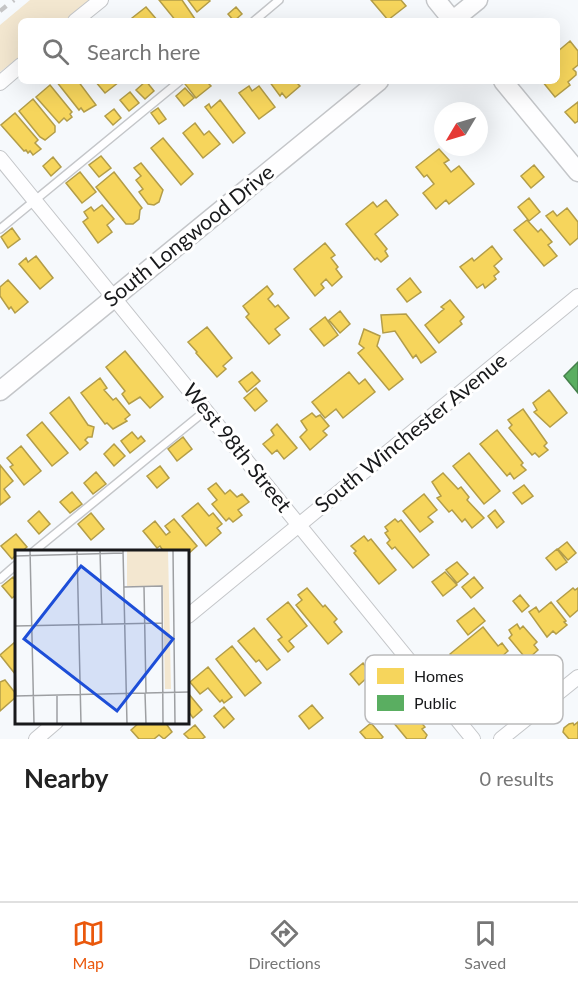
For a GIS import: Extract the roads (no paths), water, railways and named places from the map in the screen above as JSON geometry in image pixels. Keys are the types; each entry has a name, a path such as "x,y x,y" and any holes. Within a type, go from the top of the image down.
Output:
{"street":[{"path":"79,18 101,0"},
{"path":"436,0 451,18"},
{"path":"457,18 478,0"},
{"path":"0,83 18,68"},
{"name":"South Longwood Drive","path":"0,391 375,84"},
{"path":"505,84 578,172"},
{"name":"West 98th Street","path":"0,158 405,655"},
{"name":"South Winchester Avenue","path":"189,615 578,296"},
{"path":"563,689 578,677"},
{"path":"36,739 55,724"},
{"name":"West 98th Street","path":"461,724 473,739"},
{"path":"501,739 520,724"}],"lane":[{"path":"258,18 279,0"},
{"path":"0,229 176,84"},
{"path":"35,550 206,410"},
{"path":"0,579 15,566"}],"railway":[{"path":"0,11 14,0"}]}
